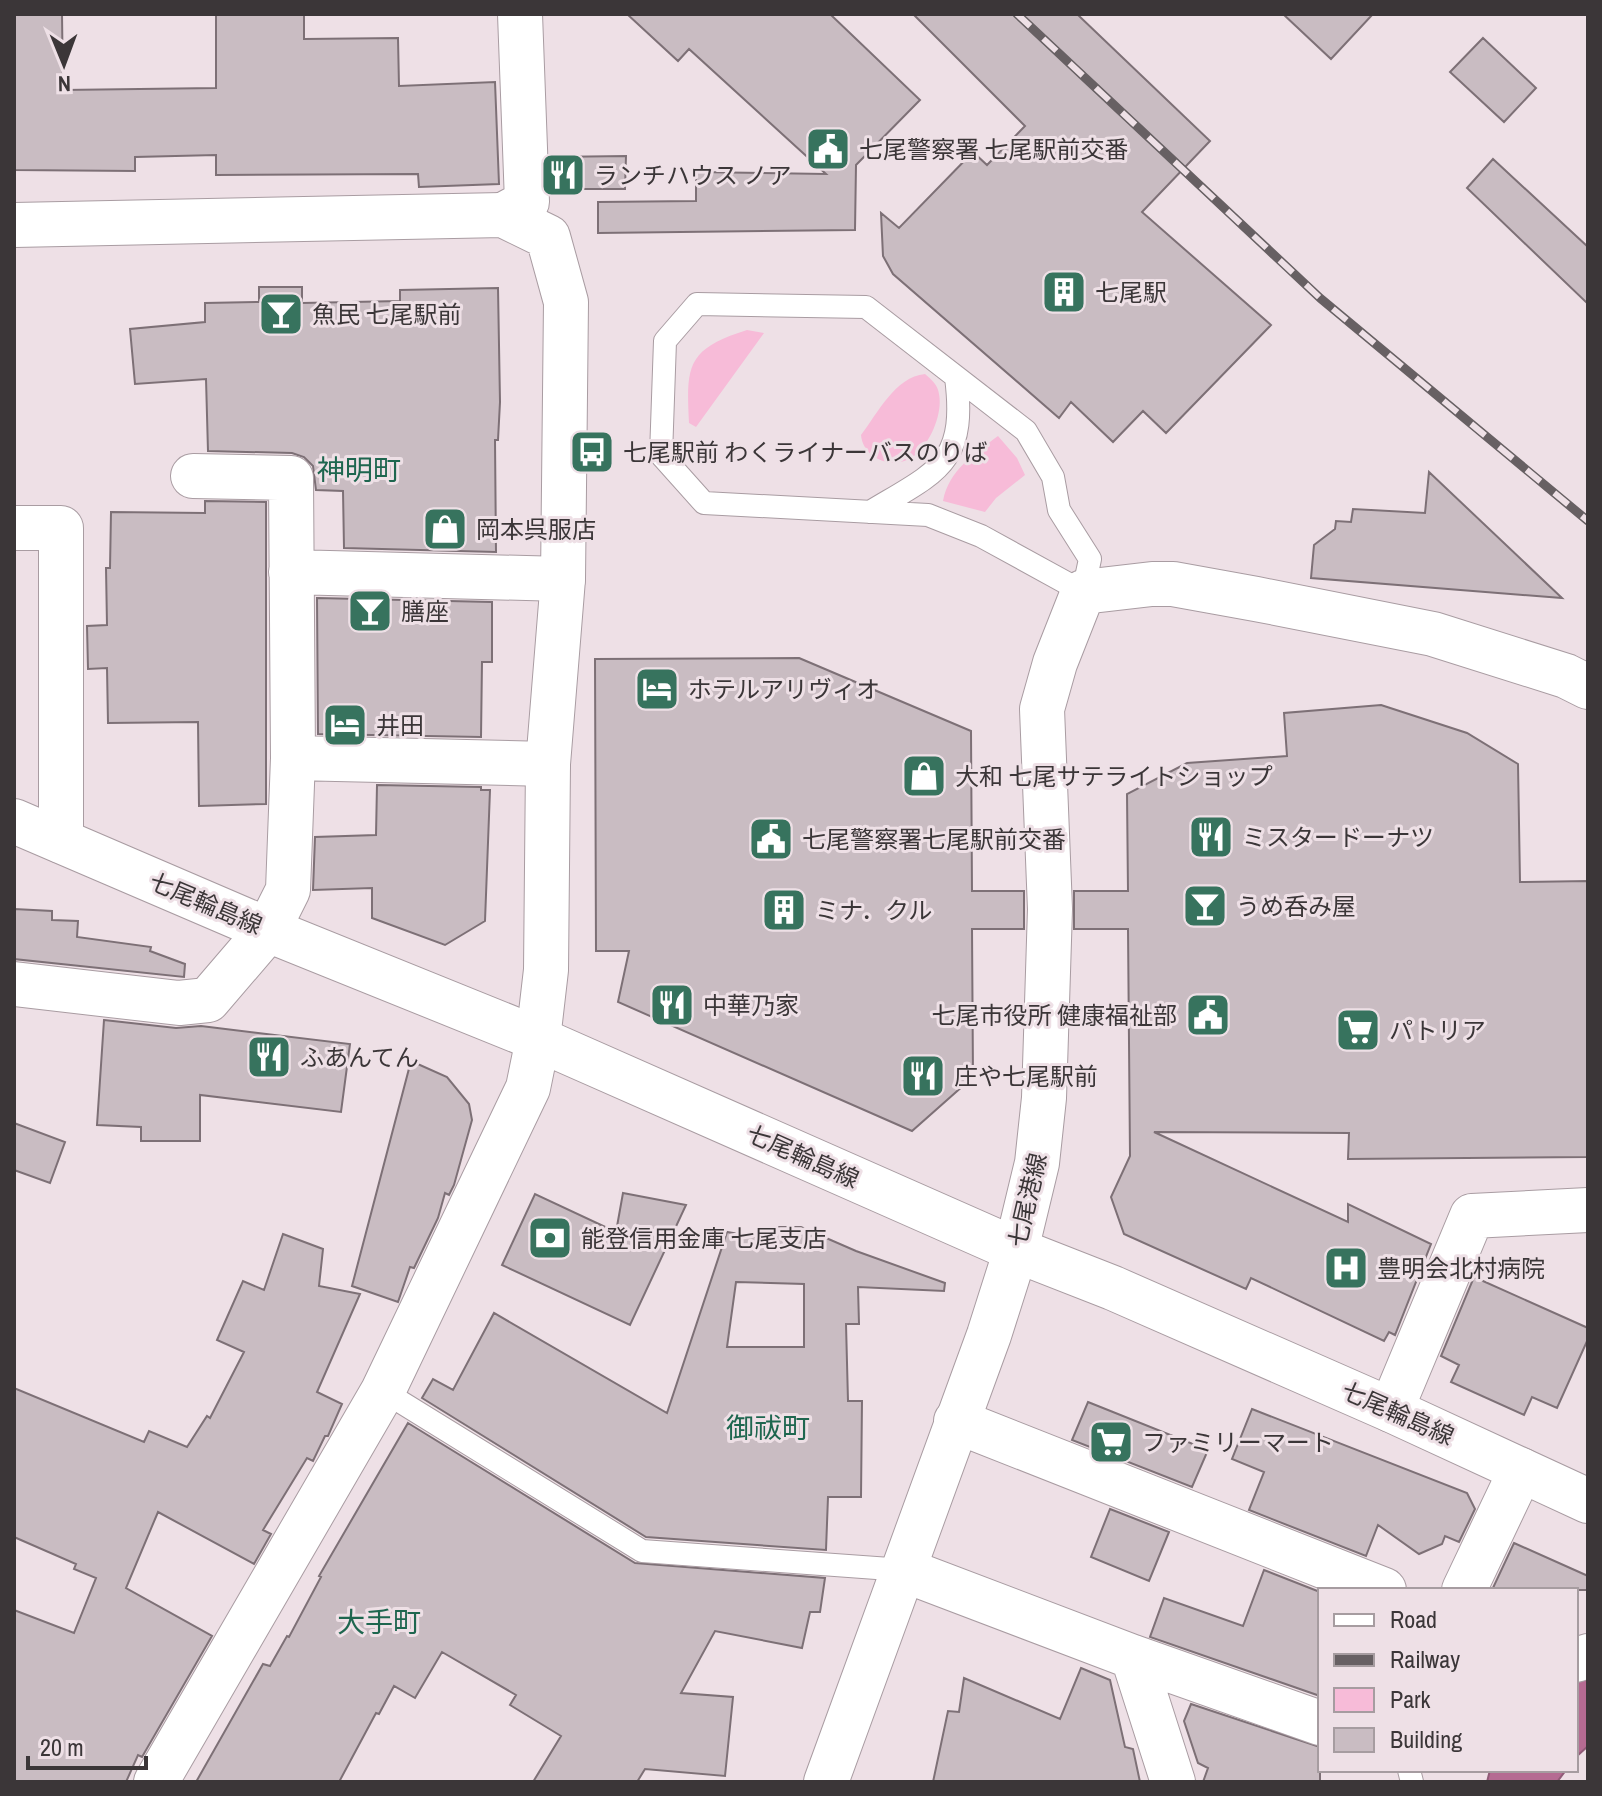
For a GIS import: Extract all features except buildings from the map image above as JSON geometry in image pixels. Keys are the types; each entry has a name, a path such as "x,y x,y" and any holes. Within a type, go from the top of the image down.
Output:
{"street":[{"path":"503,215 527,202 520,14"},
{"path":"14,225 503,215 548,237 566,302 563,579 548,764 546,970 538,1039 528,1088 383,1391 156,1782"},
{"path":"14,984 179,1003 208,1000 268,930 288,890 293,758 291,478 193,476"},
{"path":"14,528 61,528 61,841"},
{"path":"291,572 563,579"},
{"path":"1083,592 1173,584 1256,599 1433,634 1566,676 1588,687"},
{"name":"七尾港線","path":"826,1782 989,1335 1016,1250 1037,1163 1045,1084 1050,909 1042,709 1055,663 1083,592"},
{"path":"293,758 548,764"},
{"name":"七尾輪島線","path":"14,821 268,930 538,1039 1016,1250 1113,1288 1391,1410 1588,1501"},
{"path":"1391,1410 1472,1216 1588,1210"},
{"path":"956,1421 1379,1588"},
{"path":"1465,1588 1521,1470"},
{"path":"904,1570 1133,1657 1318,1722"},
{"path":"1133,1657 1173,1782"}],"lane":[{"path":"697,304 866,307 1026,431 1053,477 1059,510 1090,559 1083,592 981,536 928,515 870,512 704,503 661,455 665,341 697,304"},
{"path":"870,512 925,477 950,454 958,434 961,412 956,377"},
{"path":"383,1391 642,1551 904,1570"}],"green space":[{"path":"747,330 764,333 696,427 689,423 688,387 694,362 712,344"},
{"path":"925,374 937,388 940,402 934,428 925,444 914,456 898,462 873,456 867,451 861,435 896,389"},
{"path":"998,436 1017,458 1025,475 996,498 985,512 943,501 957,472"}],"shaded area":[{"path":"1588,1670 1588,1746 1578,1755 1578,1672"},
{"path":"1490,1772 1564,1772 1557,1782 1487,1782"}],"railway":[{"path":"1017,14 1320,298 1588,521"}],"place":[{"name":"七尾警察署 七尾駅前交番","path":"828,149"},
{"name":"ランチハウス ノア","path":"563,175"},
{"name":"七尾駅","path":"1064,292"},
{"name":"魚民 七尾駅前","path":"281,314"},
{"name":"七尾駅前 わくライナーバスのりば","path":"592,452"},
{"name":"岡本呉服店","path":"445,529"},
{"name":"膳座","path":"370,611"},
{"name":"ホテルアリヴィオ","path":"657,689"},
{"name":"井田","path":"345,725"},
{"name":"大和 七尾サテライトショップ","path":"924,776"},
{"name":"ミスタードーナツ","path":"1211,837"},
{"name":"七尾警察署七尾駅前交番","path":"771,839"},
{"name":"うめ呑み屋","path":"1205,906"},
{"name":"ミナ．クル","path":"784,910"},
{"name":"中華乃家","path":"672,1005"},
{"name":"七尾市役所 健康福祉部","path":"1208,1015"},
{"name":"パトリア","path":"1358,1030"},
{"name":"ふあんてん","path":"269,1057"},
{"name":"庄や七尾駅前","path":"923,1076"},
{"name":"能登信用金庫 七尾支店","path":"550,1238"},
{"name":"豊明会北村病院","path":"1346,1268"},
{"name":"ファミリーマート","path":"1111,1442"}],"district":[{"name":"神明町","path":"359,470"},
{"name":"御祓町","path":"768,1428"},
{"name":"大手町","path":"379,1622"}]}
